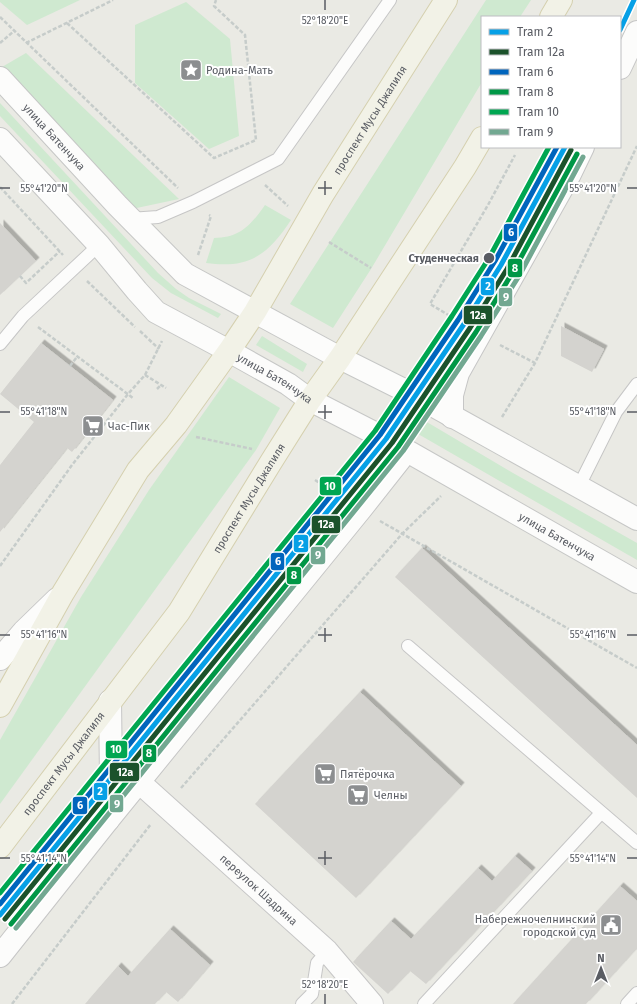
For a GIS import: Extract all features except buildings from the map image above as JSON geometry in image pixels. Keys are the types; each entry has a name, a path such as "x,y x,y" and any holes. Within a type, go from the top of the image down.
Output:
{"main road":[{"name":"проспект Мусы Джалиля","path":"0,706 63,593 138,470 176,425 255,312 323,194 446,0"},
{"path":"552,16 561,0"},
{"path":"621,66 637,32"},
{"name":"улица Батенчука","path":"0,78 130,220 185,274 340,358 416,396 637,519"},
{"name":"улица Батенчука","path":"0,139 99,245 137,292 156,312 288,384 310,400 376,433 406,452 637,582"},
{"name":"проспект Мусы Джалиля","path":"0,847 178,612 270,462 310,400 340,358 465,167 481,140"},
{"path":"452,417 452,395 458,373 570,174 583,148"},
{"path":"0,956 108,820 406,452"},
{"path":"0,659 24,631 63,593"},
{"path":"108,820 111,777 110,701"},
{"name":"переулок Шадрина","path":"140,782 327,951 372,1004"}],"lane":[{"path":"130,220 158,218 278,159 390,0"},
{"path":"0,344 23,316 99,245"},
{"path":"579,486 616,412 637,384"},
{"path":"408,646 637,843"},
{"path":"424,1004 601,813"},
{"path":"302,1004 312,994 317,964 327,951"},
{"path":"627,1004 637,993"}],"path":[{"path":"26,43 113,0"},
{"path":"67,23 214,158 256,140 245,34 214,6 216,0"},
{"path":"0,16 26,43 180,190"},
{"path":"0,43 14,31"},
{"path":"501,419 535,363 637,146"},
{"path":"464,324 430,304 488,205 515,155"},
{"path":"329,242 371,269"},
{"path":"20,276 26,283 60,251"},
{"path":"23,316 133,398"},
{"path":"0,566 72,465 128,394 145,375 162,340"},
{"path":"494,342 535,363"},
{"path":"70,366 77,357"},
{"path":"145,375 166,388"},
{"path":"157,389 161,385"},
{"path":"196,437 256,450"},
{"path":"315,480 347,500"},
{"path":"12,1004 166,805 402,534 441,496"},
{"path":"377,519 637,668"}],"green space":[{"path":"0,0 80,0 27,25 0,2"},
{"path":"486,0 531,0 521,16 481,16 481,84 371,269 333,328 290,304"},
{"path":"186,2 230,39 239,136 209,149 135,83 135,25"},
{"path":"26,53 179,199 132,209 2,67"},
{"path":"0,103 158,273 189,298 221,314 218,318 171,293 152,278 0,116"},
{"path":"265,205 291,220 283,232 265,251 256,257 234,264 206,263 214,238 231,236 238,233 255,219"},
{"path":"262,336 307,364 303,372 256,345"},
{"path":"229,377 280,408 256,450 0,804 0,740 81,597 149,490"},
{"path":"415,415 513,473 637,543 637,560 406,427"}],"tram line":[{"name":"2","path":"621,28 634,0"},
{"name":"10","path":"0,893 375,431 489,258 548,148"},
{"name":"6","path":"0,904 380,435 458,320 495,261 556,148"},
{"name":"2","path":"0,915 386,439 464,324 501,265 564,148"},
{"name":"12а","path":"5,919 392,443 470,328 507,269 571,150"},
{"name":"8","path":"11,924 398,447 476,332 513,272 577,154"},
{"name":"9","path":"16,928 403,451 481,336 519,276 583,157"}],"place":[{"name":"Родина-Мать","path":"191,70"},
{"name":"Студенческая","path":"489,258"},
{"name":"Час-Пик","path":"93,426"},
{"name":"Пятёрочка","path":"325,774"},
{"name":"Челны","path":"358,795"},
{"name":"Набережночелнинский городской суд","path":"611,925"}]}
